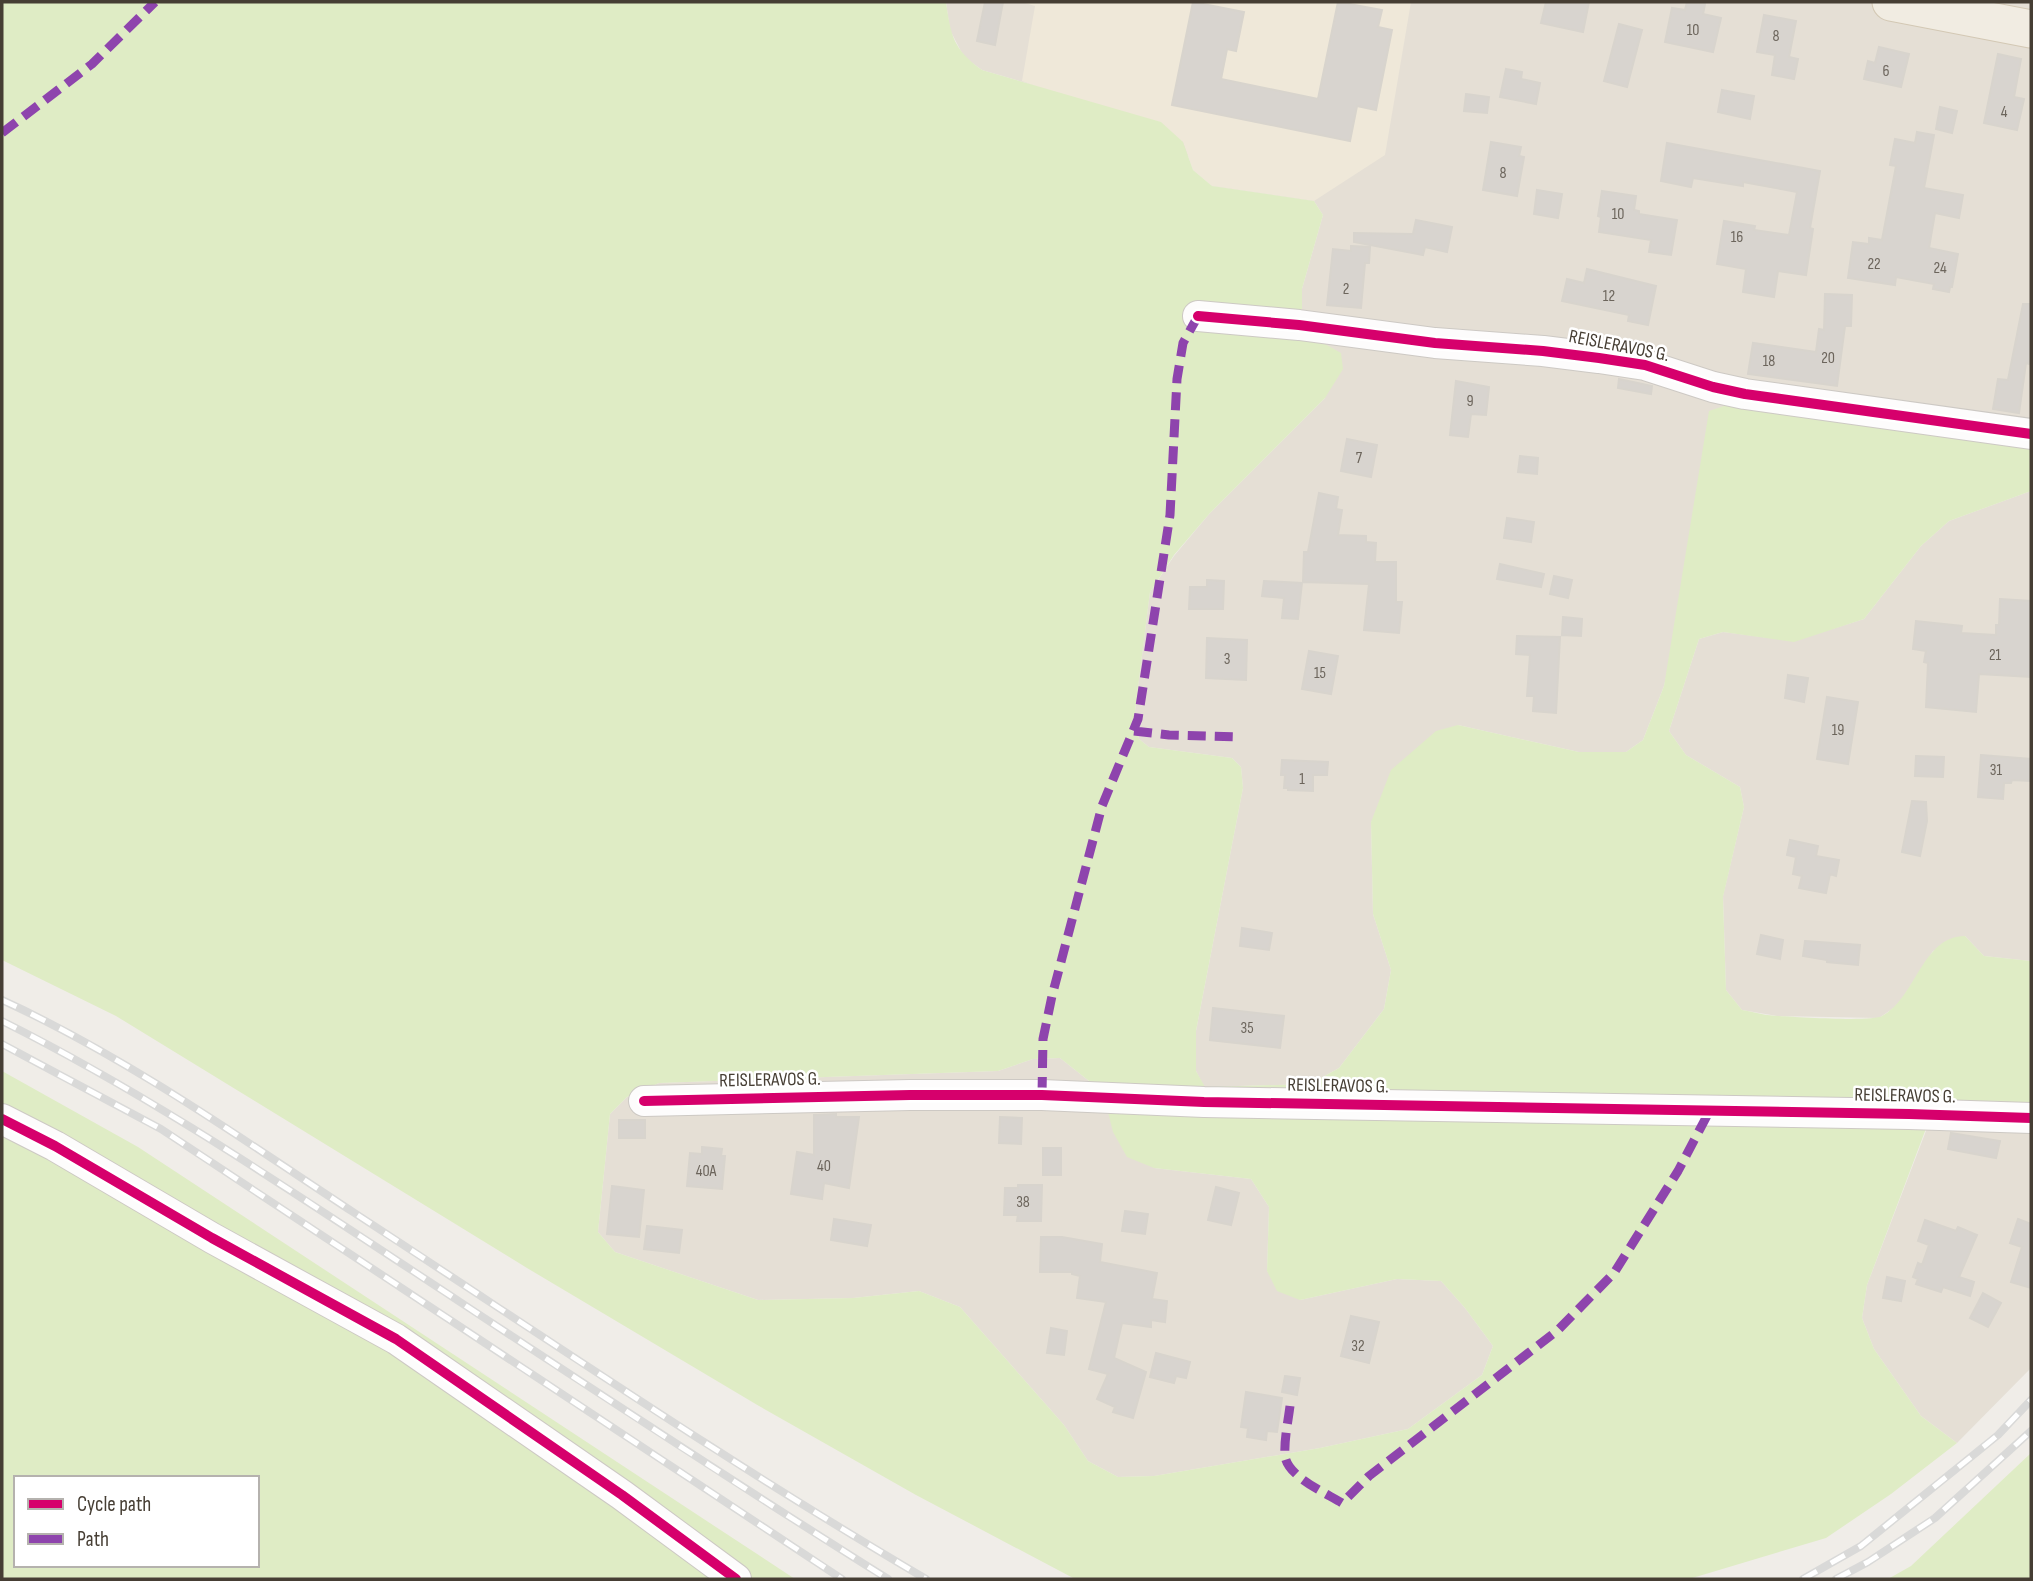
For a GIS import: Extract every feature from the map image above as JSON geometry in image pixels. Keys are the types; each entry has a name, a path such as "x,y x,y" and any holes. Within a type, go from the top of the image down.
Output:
{"main road":[{"path":"1891,2 2031,29"}],"street":[{"name":"REISLERAVOS G.","path":"1198,316 1299,325 1435,343 1599,358 1645,365 1713,387 1745,394 2031,434"},
{"name":"REISLERAVOS G.","path":"644,1101 1042,1095 1204,1102 2031,1118"},
{"path":"2,1119 55,1146 212,1238 396,1339 622,1495 736,1579"}],"shaded area":[{"path":"946,2 2031,2 2031,447 1730,404 1664,686 1643,740 1626,752 1579,752 1458,725 1371,822 1373,914 1391,970 1384,1009 1339,1068 1310,1084 1204,1087 1196,1071 1196,1031 1243,788 1241,767 1232,758 1149,747 1139,739 1134,719 1150,592 1174,556 1210,513 1325,398 1316,339 1302,311 1302,289 1323,215 1314,201 1212,186 1161,122 982,70 964,57 950,30"},
{"path":"1022,2 1411,2 1385,155 1314,201 1212,186 1193,170 1183,142 1022,81 1035,6"},
{"path":"2031,491 2031,961 1984,956 1965,936 1933,951 1898,1005 1879,1018 1777,1016 1742,1010 1726,990 1723,896 1744,807 1740,787 1686,755 1669,731 1699,639 1723,632 1794,641 1864,619 1921,546 1949,521"},
{"path":"1060,1058 1103,1092 1154,1168 1251,1179 1269,1207 1267,1271 1300,1300 1397,1279 1441,1281 1493,1346 1482,1375 1408,1429 1320,1448 1154,1476 1118,1477 1088,1461 1064,1425 960,1307 919,1291 853,1298 758,1300 615,1252 598,1232 610,1114 627,1097 659,1083 998,1071 1033,1059"},
{"path":"2031,1108 2031,1368 1957,1443 1921,1416 1874,1349 1862,1318 1867,1285 1934,1110"}],"green space":[{"path":"2,2 946,2 955,41 965,55 982,70 1161,122 1183,142 1193,170 1212,186 1314,201 1323,215 1302,289 1302,311 1316,339 1341,353 1343,369 1325,398 1210,513 1174,555 1150,592 1134,719 1139,739 1149,747 1232,758 1241,767 1243,788 1196,1031 1196,1071 1205,1087 1310,1084 1339,1068 1384,1009 1391,970 1373,914 1371,822 1391,770 1436,731 1458,725 1579,752 1626,752 1643,740 1664,686 1709,411 1730,404 2031,447 2031,491 1949,521 1921,546 1864,619 1794,642 1723,632 1699,639 1669,731 1686,755 1740,787 1744,807 1723,897 1726,990 1742,1010 1816,1018 1864,1019 1882,1016 1903,996 1939,946 1950,939 1965,936 1984,956 2031,961 2031,1108 1933,1110 1867,1285 1862,1318 1874,1349 1921,1416 1957,1443 1891,1494 1826,1538 1689,1579 1075,1579 916,1495 759,1406 527,1268 116,1016 2,960","holes":["1060,1058 1103,1092 1113,1132 1127,1157 1154,1168 1251,1179 1269,1207 1267,1271 1277,1291 1300,1300 1397,1279 1441,1281 1493,1346 1482,1375 1408,1429 1320,1448 1154,1476 1118,1477 1088,1461 1064,1425 960,1307 919,1291 853,1298 758,1300 615,1252 598,1232 610,1114 627,1097 659,1083 998,1071 1033,1059"]},
{"path":"2,1071 138,1147 795,1579 2,1579"},
{"path":"2031,1453 2031,1579 1888,1579 1911,1566"}],"building":[{"path":"985,2 1003,2 995,45 977,41"},
{"path":"1193,2 1244,12 1236,51 1227,49 1221,79 1318,99 1338,2 1382,10 1378,27 1392,30 1376,110 1357,106 1350,141 1172,105"},
{"path":"1546,2 1589,2 1583,32 1541,23"},
{"path":"1687,2 1705,4 1703,14 1721,18 1713,52 1665,42 1672,8 1685,10"},
{"path":"1764,15 1796,21 1789,57 1798,59 1794,79 1772,75 1775,55 1757,52"},
{"path":"1619,24 1642,30 1627,87 1604,81"},
{"path":"1879,47 1909,54 1901,87 1864,79 1868,61 1875,63"},
{"path":"1998,54 2021,59 2014,97 2024,99 2017,130 1984,123"},
{"path":"1506,69 1522,72 1521,79 1540,83 1536,104 1500,97"},
{"path":"1722,90 1754,96 1750,119 1718,112"},
{"path":"1466,94 1489,97 1487,113 1464,111"},
{"path":"1940,107 1957,111 1952,133 1936,129"},
{"path":"1917,132 1934,135 1924,188 1963,195 1959,218 1935,213 1929,248 1958,254 1949,292 1933,289 1934,284 1896,277 1895,285 1848,278 1853,242 1869,244 1869,238 1882,240 1896,166 1890,165 1895,139 1915,143"},
{"path":"1491,142 1521,147 1519,156 1524,157 1517,196 1483,190"},
{"path":"1667,143 1820,171 1810,228 1813,229 1806,275 1778,271 1774,297 1743,292 1746,269 1717,264 1724,221 1755,226 1754,230 1789,235 1797,192 1743,182 1743,186 1693,178 1691,187 1661,181"},
{"path":"1537,190 1562,194 1558,218 1534,214"},
{"path":"1602,191 1636,196 1634,210 1639,211 1639,214 1677,220 1671,255 1649,252 1651,240 1599,232 1601,217 1598,216"},
{"path":"1416,220 1452,227 1447,252 1425,247 1423,255 1354,242 1354,233 1413,234"},
{"path":"1351,246 1370,247 1369,263 1365,263 1361,308 1327,305 1333,249 1351,251"},
{"path":"1587,269 1656,286 1648,325 1628,321 1629,315 1562,301 1567,279 1584,283"},
{"path":"1825,294 1852,295 1851,326 1845,326 1837,386 1748,374 1753,343 1816,352 1819,329 1824,330"},
{"path":"2023,304 2031,304 2031,353 2029,364 2026,363 2019,413 1993,409 1998,379 2008,380"},
{"path":"1619,379 1652,386 1651,394 1618,388"},
{"path":"1456,381 1489,387 1486,415 1471,414 1468,437 1450,435"},
{"path":"1347,439 1377,445 1371,477 1341,471"},
{"path":"1520,456 1538,458 1537,474 1518,472"},
{"path":"1319,493 1338,497 1336,509 1342,510 1338,535 1366,536 1366,542 1376,543 1375,562 1396,562 1396,602 1402,602 1399,633 1364,630 1369,584 1303,582 1304,552 1308,552"},
{"path":"1507,518 1534,522 1531,542 1504,538"},
{"path":"1500,564 1544,574 1541,587 1497,579"},
{"path":"1554,576 1572,580 1568,598 1550,594"},
{"path":"1207,580 1224,581 1223,609 1189,609 1190,587 1207,587"},
{"path":"1264,581 1302,583 1298,619 1282,618 1284,598 1262,596"},
{"path":"2000,599 2031,601 2031,677 1979,674 1976,712 1926,707 1928,663 1924,662 1926,651 1913,649 1916,621 1962,626 1961,633 1996,635"},
{"path":"1563,617 1582,619 1581,636 1562,635"},
{"path":"1517,636 1560,637 1556,713 1533,711 1534,696 1527,696 1530,655 1516,654"},
{"path":"1207,638 1247,640 1246,680 1206,678"},
{"path":"1309,651 1338,656 1331,694 1302,689"},
{"path":"1788,675 1808,678 1804,702 1785,698"},
{"path":"1827,697 1858,702 1848,764 1817,759"},
{"path":"1981,755 2031,759 2031,781 2012,780 2011,783 2004,783 2003,799 1978,797"},
{"path":"1916,756 1944,757 1943,777 1915,776"},
{"path":"1282,760 1328,762 1327,775 1313,775 1313,791 1288,790 1284,788 1285,775 1281,775"},
{"path":"1912,801 1926,802 1927,821 1920,856 1902,852"},
{"path":"1790,840 1818,846 1816,856 1839,860 1836,876 1830,874 1826,893 1799,888 1802,876 1793,874 1796,857 1787,855"},
{"path":"1242,928 1272,933 1269,950 1240,946"},
{"path":"1761,935 1783,940 1780,959 1757,954"},
{"path":"1805,941 1860,945 1858,965 1803,956"},
{"path":"1213,1008 1284,1016 1280,1048 1210,1040"},
{"path":"836,1114 836,1117 859,1117 849,1188 824,1183 822,1199 791,1194 797,1152 814,1155 814,1115"},
{"path":"1000,1117 1022,1118 1021,1144 999,1143"},
{"path":"619,1120 645,1120 645,1138 619,1138"},
{"path":"1951,1133 2000,1141 1996,1158 1948,1149"},
{"path":"702,1147 722,1149 721,1156 725,1156 722,1189 687,1186 690,1153 702,1154"},
{"path":"1043,1148 1061,1148 1061,1175 1043,1175"},
{"path":"1018,1185 1042,1185 1041,1221 1017,1221 1018,1215 1004,1215 1005,1188 1018,1188"},
{"path":"612,1186 644,1190 639,1237 607,1234"},
{"path":"1216,1187 1239,1193 1231,1225 1208,1220"},
{"path":"1125,1211 1148,1214 1145,1234 1122,1231"},
{"path":"834,1219 871,1225 867,1246 831,1240"},
{"path":"2018,1219 2031,1224 2031,1288 2011,1282 2022,1247 2010,1243"},
{"path":"1925,1220 1956,1231 1958,1227 1977,1235 1959,1277 1974,1282 1970,1296 1943,1287 1941,1292 1916,1284 1918,1279 1913,1277 1918,1263 1922,1265 1929,1245 1918,1241"},
{"path":"647,1226 682,1230 679,1253 644,1249"},
{"path":"1041,1237 1062,1237 1102,1244 1100,1262 1157,1273 1152,1299 1167,1301 1165,1322 1151,1320 1151,1327 1122,1323 1114,1358 1146,1372 1133,1418 1113,1412 1115,1407 1097,1399 1108,1374 1089,1369 1106,1302 1077,1298 1080,1276 1072,1272 1040,1272"},
{"path":"1887,1277 1905,1281 1901,1301 1883,1298"},
{"path":"1983,1293 2001,1303 1988,1327 1970,1318"},
{"path":"1351,1316 1379,1322 1369,1363 1341,1356"},
{"path":"1051,1328 1067,1331 1064,1355 1047,1353"},
{"path":"1156,1353 1190,1362 1186,1378 1176,1376 1174,1383 1150,1377"},
{"path":"1285,1376 1300,1378 1297,1395 1282,1392"},
{"path":"1246,1392 1282,1398 1277,1432 1267,1431 1266,1440 1247,1437 1248,1428 1241,1427"}],"railway":[{"path":"2,1000 48,1022 181,1099 709,1445 926,1579"},
{"path":"2,1021 108,1078 211,1140 888,1579"},
{"path":"2,1044 161,1129 842,1579"},
{"path":"1803,1579 1861,1546 1998,1435 2031,1400"},
{"path":"1836,1579 1868,1562 1935,1518 2031,1431"}],"marked path":[{"path":"2,133 92,64 155,2"},
{"path":"1042,1095 1043,1039 1052,996 1102,806 1138,719 1170,515 1177,379 1183,343 1198,316"},
{"path":"1134,731 1239,737"},
{"path":"1290,1406 1285,1443 1287,1463 1299,1477 1342,1503 1369,1476 1558,1330 1614,1273 1678,1171 1710,1110"}],"cycle path":[{"path":"1198,316 1299,325 1435,343 1599,358 1645,365 1713,387 1745,394 2031,434"},
{"path":"644,1101 1042,1095 1204,1102 2031,1118"},
{"path":"2,1119 55,1146 212,1238 396,1339 622,1495 736,1579"}]}
